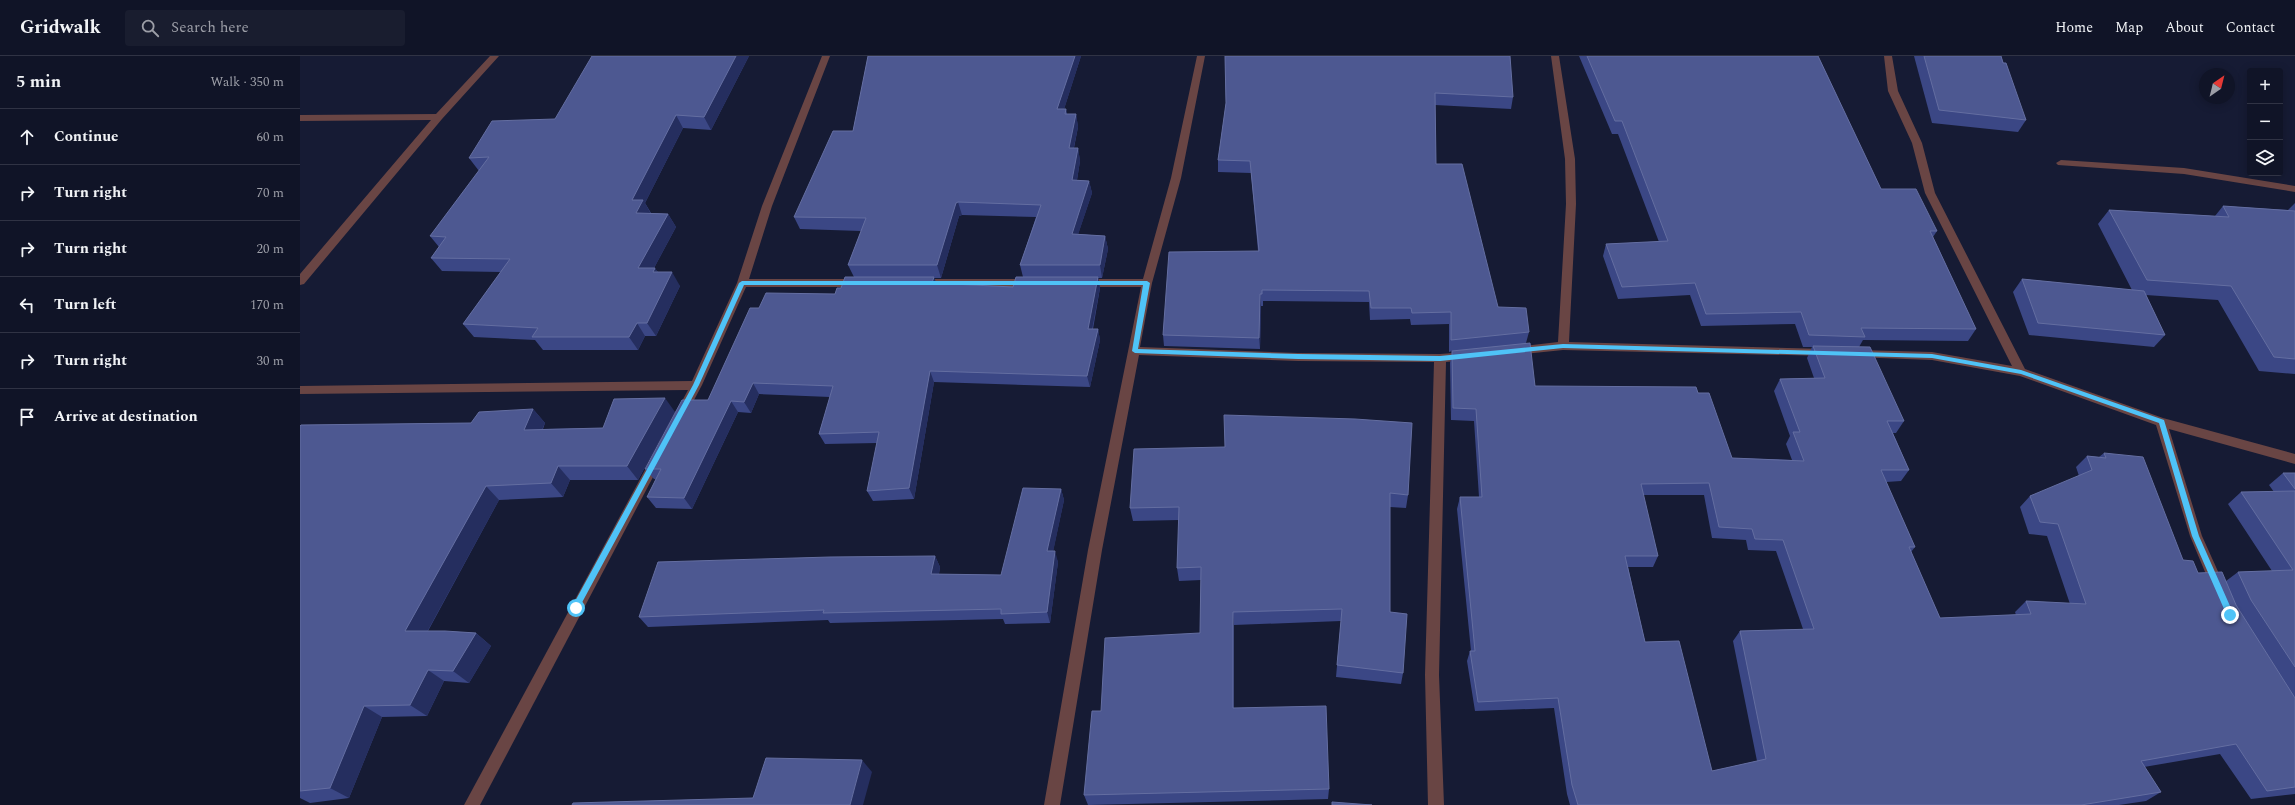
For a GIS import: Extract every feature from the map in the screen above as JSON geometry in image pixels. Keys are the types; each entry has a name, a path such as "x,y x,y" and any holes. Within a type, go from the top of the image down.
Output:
{"street":[{"path":"300,281 439,118 495,56"},
{"path":"674,427 696,385 742,283 767,206 826,56"},
{"path":"1052,805 1095,550 1135,351 1147,283 1176,178 1201,56"},
{"path":"1555,56 1570,159 1571,204 1563,346"},
{"path":"1888,56 1893,91 1917,143 1930,193 2021,372"},
{"path":"300,118 439,118"},
{"path":"2061,163 2184,171 2295,189"},
{"path":"742,283 869,283"},
{"path":"908,283 1043,283"},
{"path":"1075,283 1147,283"},
{"path":"1502,352 1563,346 1932,356 2021,372 2161,422 2295,459"},
{"path":"1135,351 1298,357 1440,358 1478,354"},
{"path":"1436,805 1432,675 1440,358"},
{"path":"300,390 696,385"},
{"path":"2161,422 2196,536 2224,601"},
{"path":"472,805 662,448"}],"building":[{"path":"592,56 736,56 704,117 676,115 632,200 643,200 636,213 668,214 638,268 655,268 653,272 672,272 647,323 637,323 629,337 532,337 538,328 463,324 510,259 431,258 446,237 430,236 489,157 469,158 492,121 555,119"},
{"path":"868,56 1075,56 1057,109 1066,109 1065,114 1076,114 1069,148 1078,148 1072,180 1089,181 1072,234 1105,236 1100,265 1020,265 1041,205 956,203 937,265 848,265 866,218 794,217 833,131 853,131"},
{"path":"1225,56 1510,56 1513,97 1435,93 1436,164 1462,164 1498,307 1526,308 1529,332 1451,340 1451,312 1412,313 1411,308 1371,308 1369,291 1262,290 1262,294 1260,294 1259,338 1163,335 1169,252 1259,251 1250,161 1218,160 1226,103"},
{"path":"1587,56 1818,56 1881,189 1916,189 1937,231 1930,231 1976,329 1861,328 1865,337 1809,335 1801,312 1706,314 1695,283 1622,287 1606,244 1668,241 1622,121 1615,121"},
{"path":"1924,56 2001,56 2003,63 2006,63 2026,120 1939,110"},
{"path":"2223,206 2295,211 2295,359 2274,357 2231,286 2147,280 2109,210 2229,217"},
{"path":"845,277 934,277 932,283 1013,287 1016,277 1098,277 1088,329 1098,329 1087,376 930,371 909,488 867,491 879,432 819,434 833,386 753,383 744,402 731,401 684,498 647,497 661,469 645,469 682,400 708,400 750,308 759,308 766,293 835,294 837,288 841,288"},
{"path":"2022,279 2144,291 2165,335 2038,323"},
{"path":"1530,343 1535,386 1696,387 1698,393 1709,393 1732,458 1804,461 1793,432 1800,432 1780,379 1825,378 1813,346 1870,347 1904,421 1887,421 1909,470 1881,470 1915,547 1909,547 1940,618 2031,614 2026,601 2086,604 2058,524 2040,522 2030,496 2092,470 2087,456 2106,458 2104,453 2143,457 2183,560 2193,561 2198,573 2222,572 2236,605 2295,698 2295,787 2267,791 2236,744 2141,761 2161,792 2081,805 1578,805 1572,785 1558,698 1478,702 1470,651 1475,651 1460,497 1482,497 1476,409 1453,408 1452,351","holes":["1709,483 1719,527 1752,529 1755,539 1783,540 1814,629 1740,631 1766,759 1712,771 1679,641 1645,642 1625,556 1658,556 1641,484"]},
{"path":"665,398 627,466 558,466 551,483 486,486 405,631 476,633 453,671 428,670 410,705 364,706 330,788 300,791 300,426 471,423 479,412 533,409 524,430 603,428 614,399"},
{"path":"1224,415 1355,419 1412,423 1408,495 1390,493 1390,612 1407,614 1403,673 1337,665 1342,609 1233,612 1233,708 1326,706 1329,789 1084,795 1092,711 1101,711 1105,638 1200,633 1201,567 1177,568 1179,507 1130,508 1134,449 1225,447"},
{"path":"2283,473 2295,473 2295,489"},
{"path":"1023,488 1061,489 1047,551 1055,551 1047,612 1001,614 1001,609 823,613 824,610 639,617 658,562 830,557 935,556 931,574 1001,575"},
{"path":"2295,491 2295,667 2251,600 2238,572 2293,570 2241,492"},
{"path":"766,758 862,760 850,805 572,805 573,803 753,798"},
{"path":"1332,802 1372,805 1332,805"}],"route":[{"path":"576,608 696,385 742,283 1147,283 1135,351 1298,357 1440,358 1563,346 1716,349 1932,356 2021,372 2161,422 2196,536 2230,615"}]}
